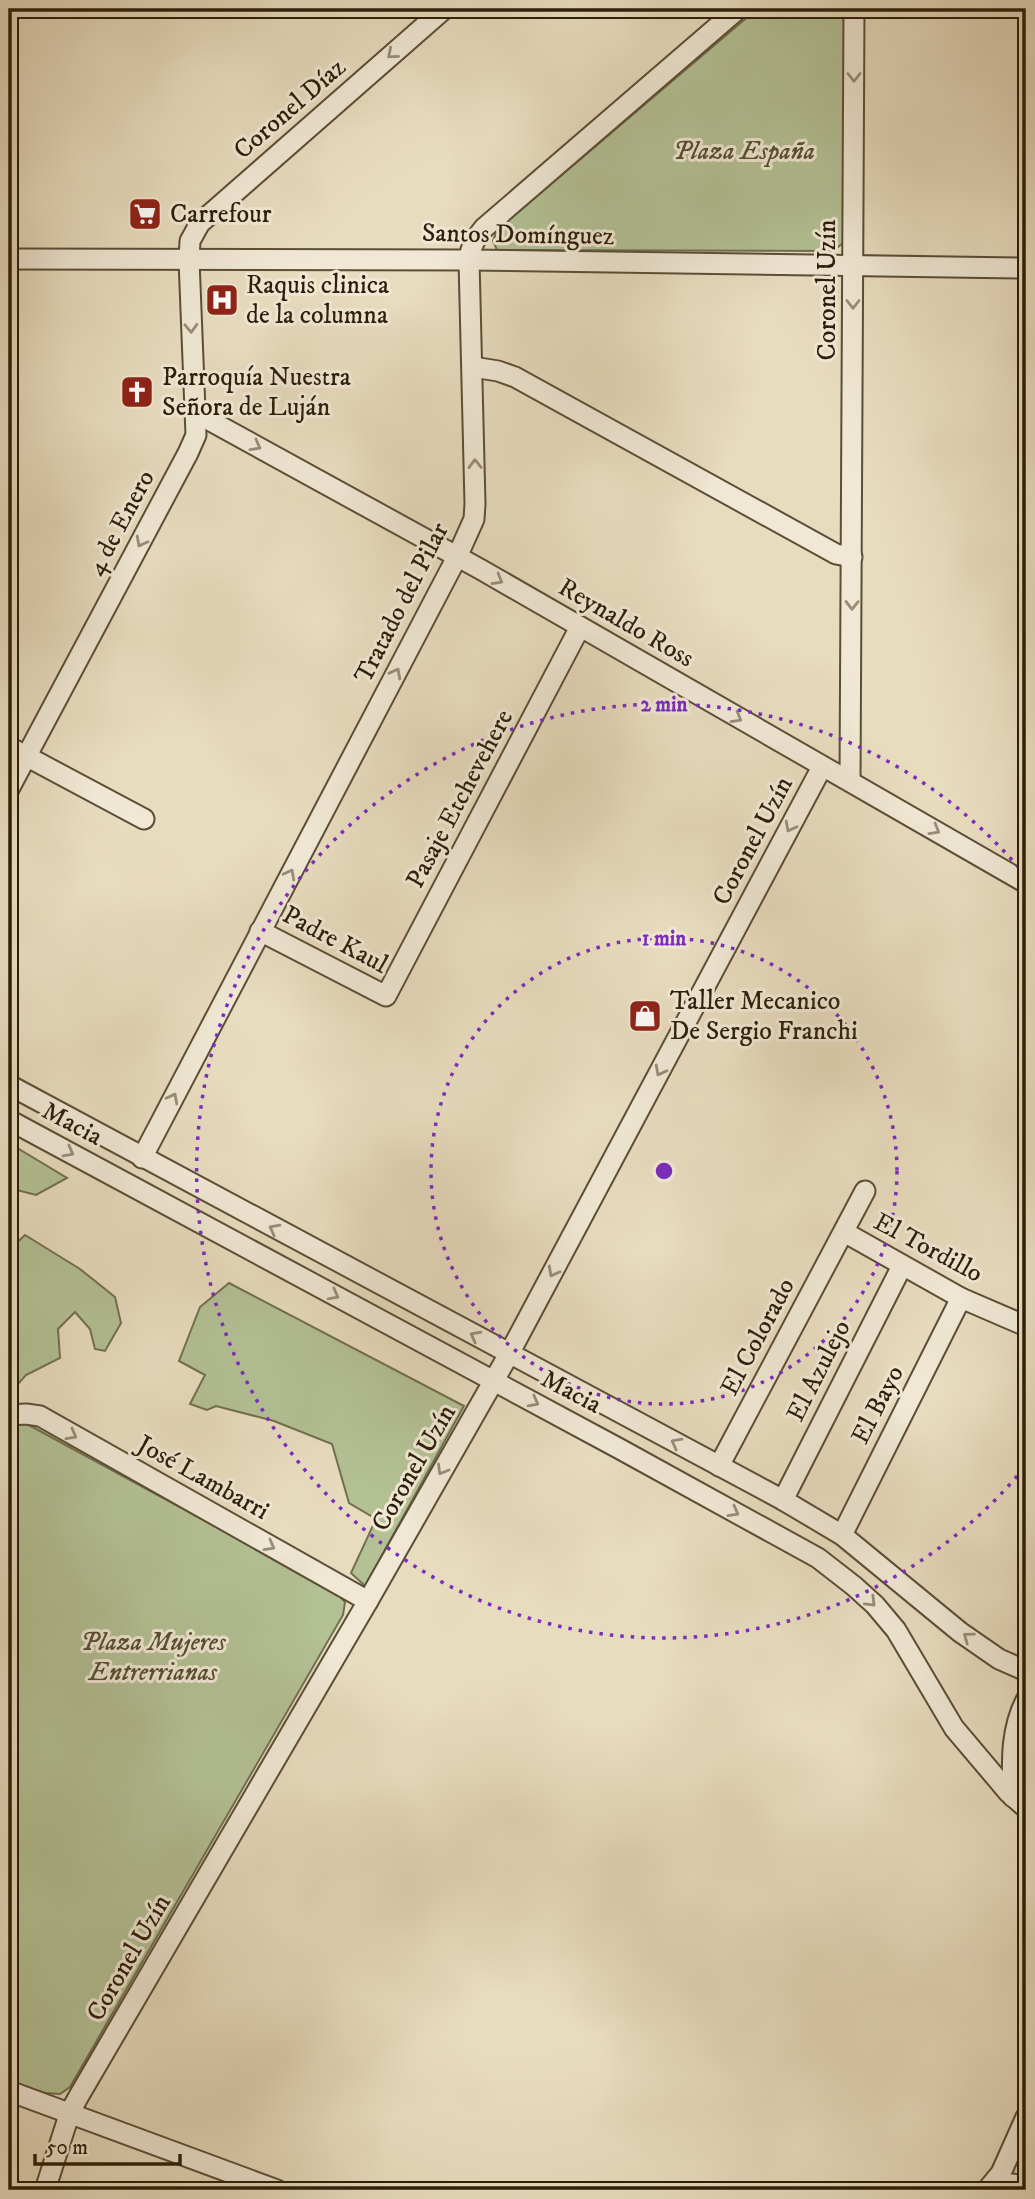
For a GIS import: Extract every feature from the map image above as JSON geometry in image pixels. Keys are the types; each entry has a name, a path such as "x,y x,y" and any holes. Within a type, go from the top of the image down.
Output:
{"street":[{"name":"Coronel Díaz","path":"189,260 190,241 200,223 443,9"},
{"name":"Tratado del Pilar","path":"142,1158 457,557 474,519 469,261 470,250 476,237 738,9"},
{"name":"Coronel Uzín","path":"850,781 854,9"},
{"name":"Santos Domínguez","path":"9,259 1026,268"},
{"name":"4 de Enero","path":"9,789 196,435 189,260"},
{"path":"473,367 515,377 836,554 852,557"},
{"name":"Reynaldo Ross","path":"196,413 457,557 1026,883"},
{"name":"Pasaje Etchevehere","path":"386,996 580,627"},
{"path":"9,747 144,819"},
{"name":"Coronel Uzín","path":"45,2190 71,2112 509,1354 822,767"},
{"name":"Padre Kaul","path":"260,930 386,996"},
{"name":"Macia","path":"9,1086 783,1500 842,1535 960,1632 999,1660 1026,1671"},
{"name":"Macia","path":"9,1120 494,1380 807,1552 841,1574 875,1605 897,1630 954,1728 1020,1803"},
{"name":"El Colorado","path":"719,1466 865,1191"},
{"name":"El Tordillo","path":"844,1232 961,1298 1026,1326"},
{"name":"El Azulejo","path":"783,1500 902,1266"},
{"name":"El Bayo","path":"842,1535 961,1298"},
{"name":"José Lambarri","path":"9,1415 40,1416 368,1601"},
{"path":"1020,1803 1012,1764 1015,1729 1026,1700"},
{"path":"9,2091 71,2112 264,2188"},
{"path":"989,2188 1001,2173 1026,2117"},
{"path":"989,2188 1012,2184 1026,2186"}],"green space":[{"name":"Plaza España","path":"757,9 847,9 843,243 833,251 497,250 493,241 497,230"},
{"path":"9,1143 67,1178 36,1195 9,1188"},
{"path":"25,1235 80,1269 115,1297 121,1323 105,1351 95,1349 90,1329 75,1312 58,1329 60,1358 26,1375 9,1394 9,1250"},
{"path":"229,1283 464,1406 365,1586 351,1573 376,1519 349,1503 332,1444 274,1421 216,1406 207,1410 190,1404 205,1375 179,1361 200,1307"},
{"name":"Plaza Mujeres Entrerrianas","path":"27,1424 336,1592 345,1602 343,1615 70,2087 60,2094 45,2093 9,2081 9,1425"}],"place":[{"name":"Carrefour","path":"145,214"},
{"name":"Raquis clinica de la columna","path":"222,300"},
{"name":"Parroquía Nuestra Señora de Luján","path":"137,392"},
{"name":"Taller Mecanico De Sergio Franchi","path":"645,1016"}]}
